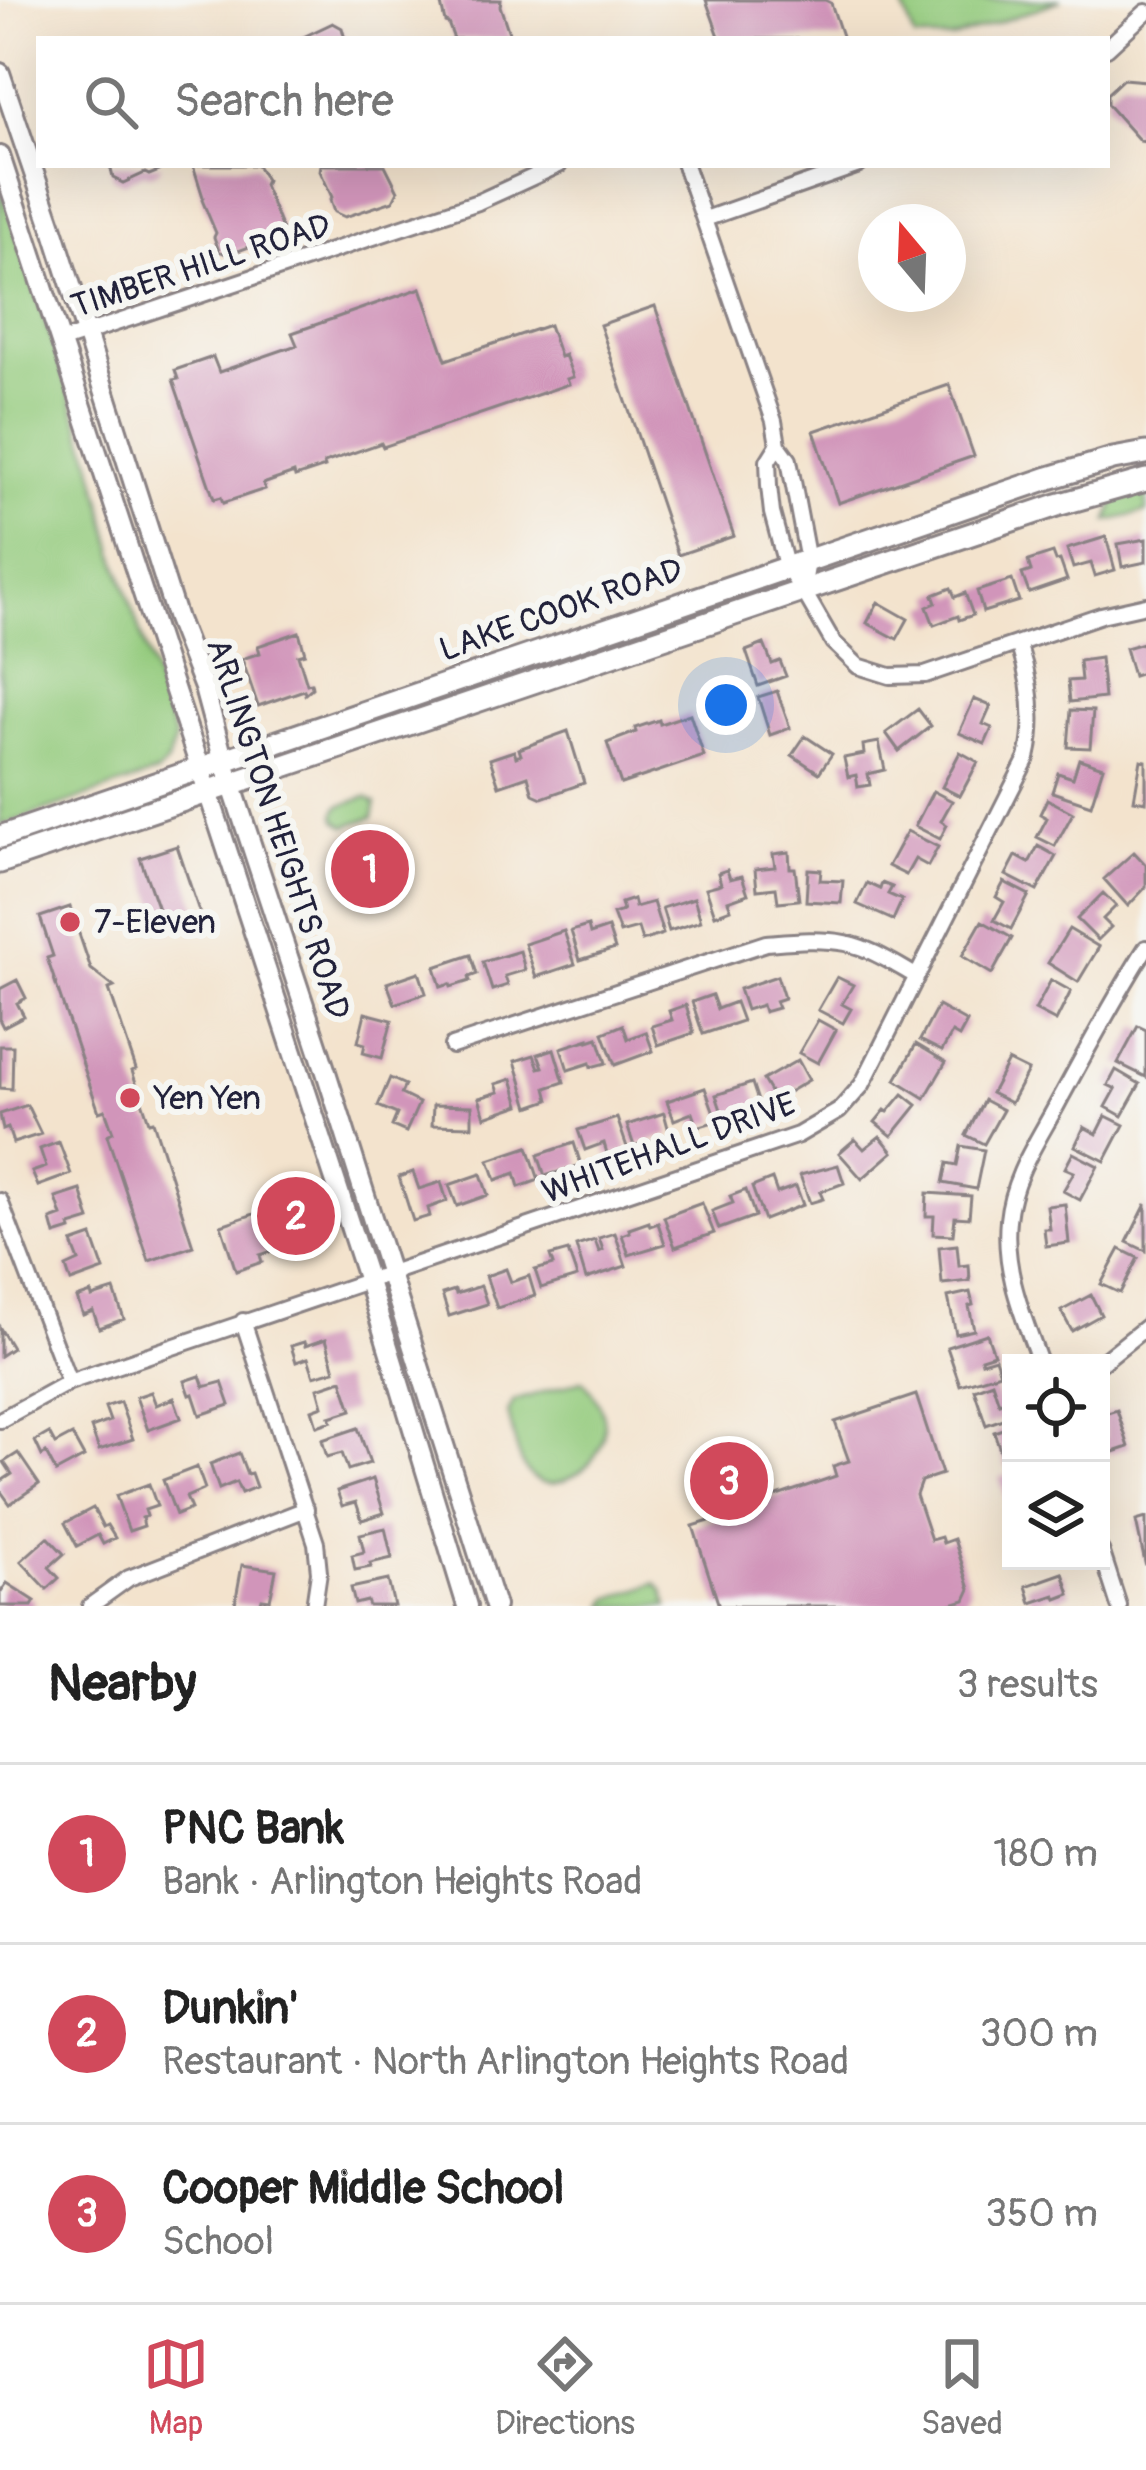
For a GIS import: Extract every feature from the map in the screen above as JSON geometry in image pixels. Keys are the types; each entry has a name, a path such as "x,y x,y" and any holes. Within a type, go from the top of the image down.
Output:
{"main road":[{"name":"ARLINGTON HEIGHTS ROAD","path":"0,73 177,619 204,688 227,773 495,1606"},
{"name":"ARLINGTON HEIGHTS ROAD","path":"0,156 368,1281 467,1606"},
{"name":"LAKE COOK ROAD","path":"0,862 227,773 798,565 1049,478 1146,453"},
{"name":"LAKE COOK ROAD","path":"227,773 1146,480"},
{"name":"LAKE COOK ROAD","path":"0,837 205,782"}],"street":[{"path":"1110,45 1146,12"},
{"name":"TIMBER HILL ROAD","path":"62,341 478,202 552,168"},
{"path":"686,168 774,421 778,445 789,460 803,590 833,642 858,666 890,676 926,675 1146,604"},
{"path":"705,219 851,168"},
{"path":"778,445 768,461 772,513 798,565"},
{"name":"WHITEHALL DRIVE","path":"0,1420 69,1382 798,1135 839,1111 862,1084 1027,758 1032,713 1027,670 1018,646"},
{"path":"452,1046 766,943 845,943 916,976"},
{"path":"1037,1354 1015,1292 1008,1255 1008,1219 1016,1182 1146,948"},
{"path":"0,1201 69,1382"},
{"path":"243,1321 316,1543 319,1572 314,1606"},
{"path":"1110,1356 1146,1327"},
{"path":"90,1606 129,1578 306,1509"},
{"path":"1107,1570 1119,1606"}],"green space":[{"path":"901,0 1061,0 960,36 914,36"},
{"path":"0,186 93,465 116,559 175,739 167,763 157,773 0,826"},
{"path":"1146,487 1146,512 1108,521 1117,494"},
{"path":"367,797 376,803 373,817 346,826 337,820 339,806"},
{"path":"582,1380 599,1404 604,1426 600,1446 575,1475 543,1482 530,1475 522,1462 508,1413 514,1401"},
{"path":"656,1583 668,1606 605,1606 609,1599"}],"building":[{"path":"440,0 501,0 510,36 453,36"},
{"path":"706,0 825,0 831,3 842,36 719,36"},
{"path":"333,23 344,36 305,36"},
{"path":"1123,79 1146,81 1146,142 1110,107 1110,91"},
{"path":"111,168 160,168 123,183 113,178"},
{"path":"194,168 259,168 282,229 277,239 228,255 219,251"},
{"path":"386,168 398,191 393,201 345,217 334,212 320,171"},
{"path":"421,288 446,360 549,325 573,377 567,379 569,384 383,447 381,443 223,503 221,497 214,499 173,380 178,379 175,370 213,357 219,372 297,345 292,333"},
{"path":"655,306 734,536 678,555 600,325"},
{"path":"949,385 974,456 838,503 814,431"},
{"path":"1106,537 1115,570 1095,576 1091,563 1073,568 1067,549"},
{"path":"1146,539 1146,562 1122,567 1118,544"},
{"path":"1053,553 1067,580 1029,593 1022,574 1031,571 1028,561"},
{"path":"1012,580 1019,601 983,612 977,591"},
{"path":"951,588 955,597 965,593 973,615 934,625 927,607 936,603 933,595"},
{"path":"878,602 908,619 897,639 867,623"},
{"path":"299,632 305,653 298,655 312,688 258,706 242,659 260,653 258,646"},
{"path":"1146,642 1146,672 1133,676 1125,648"},
{"path":"764,644 772,664 780,661 786,676 758,686 746,651"},
{"path":"1100,658 1104,698 1070,702 1068,681 1081,680 1079,661"},
{"path":"777,691 790,728 770,735 758,697"},
{"path":"974,699 991,706 983,724 992,728 985,744 959,733"},
{"path":"918,709 931,726 899,751 886,733"},
{"path":"1071,710 1093,711 1090,748 1068,747"},
{"path":"690,714 704,756 621,784 607,743 636,732 635,728"},
{"path":"568,731 584,783 542,798 533,794 528,776 499,786 490,759 514,751 516,757 521,755 519,749"},
{"path":"805,736 832,754 819,773 792,755"},
{"path":"879,742 885,770 868,774 870,785 858,787 856,775 848,777 844,758 864,754 863,745"},
{"path":"960,752 978,762 960,796 942,787"},
{"path":"1079,759 1103,767 1091,805 1052,792 1058,773 1073,778"},
{"path":"1141,760 1146,761 1146,802 1134,800"},
{"path":"933,791 952,801 941,821 947,825 940,839 915,826"},
{"path":"1047,799 1073,813 1055,846 1037,837 1047,818 1040,814"},
{"path":"375,829 377,835 383,833 388,847 393,845 398,876 381,882 386,897 366,904 353,875 348,877 343,846 345,839"},
{"path":"907,831 938,847 928,866 915,859 906,875 888,866"},
{"path":"177,846 202,920 166,932 140,858"},
{"path":"1038,846 1056,856 1037,891 1006,875 1016,856 1029,863"},
{"path":"789,852 799,900 778,902 776,888 757,890 755,869 775,867 773,854"},
{"path":"1134,852 1146,865 1146,887 1128,906 1104,879"},
{"path":"808,869 821,870 820,880 843,881 841,903 806,901"},
{"path":"727,870 730,879 742,876 748,894 728,901 731,909 715,915 706,888 721,884 718,873"},
{"path":"1004,882 1029,895 1011,929 994,920 1004,902 996,897"},
{"path":"867,883 880,889 882,883 892,887 888,894 902,900 893,920 857,904"},
{"path":"1103,893 1116,906 1103,919 1111,927 1098,940 1077,919"},
{"path":"694,898 701,921 669,931 662,908"},
{"path":"633,899 635,907 653,902 663,934 642,941 638,928 620,933 613,914 623,911 621,903"},
{"path":"70,907 91,969 114,987 109,989 136,1069 132,1071 193,1246 149,1261 107,1135 113,1132 105,1110 99,1112 47,958 53,956 40,917"},
{"path":"982,921 1012,938 992,974 962,956"},
{"path":"588,926 590,934 608,928 615,949 580,960 571,931"},
{"path":"1069,929 1099,947 1078,982 1048,963"},
{"path":"564,931 575,964 536,977 525,944"},
{"path":"520,951 525,970 505,976 508,985 492,990 483,962"},
{"path":"471,955 477,974 470,981 441,987 435,967"},
{"path":"419,972 426,993 395,1004 387,983"},
{"path":"777,976 784,998 775,1001 778,1008 764,1012 762,1005 746,1010 739,989"},
{"path":"837,977 853,985 842,1004 851,1009 843,1023 818,1010"},
{"path":"17,980 26,998 17,1003 24,1016 3,1027 0,989"},
{"path":"1051,980 1071,991 1056,1021 1035,1010"},
{"path":"712,995 717,1009 735,1002 742,1021 703,1034 692,1002"},
{"path":"686,1005 694,1033 658,1045 652,1026 672,1020 669,1011"},
{"path":"938,1006 967,1022 959,1037 952,1033 942,1051 920,1040"},
{"path":"365,1013 392,1020 382,1058 363,1053 365,1044 358,1042"},
{"path":"818,1020 836,1030 818,1063 799,1053"},
{"path":"623,1025 628,1039 646,1032 653,1051 615,1065 603,1033"},
{"path":"1138,1026 1146,1030 1146,1077 1118,1063"},
{"path":"598,1038 606,1063 568,1070 561,1048"},
{"path":"916,1044 946,1062 925,1098 896,1080"},
{"path":"0,1046 13,1046 12,1089 0,1088"},
{"path":"554,1049 564,1082 546,1088 549,1100 529,1107 515,1061 534,1055 539,1068 543,1067 538,1054"},
{"path":"798,1060 809,1080 775,1100 763,1080"},
{"path":"1008,1061 1028,1071 1011,1103 991,1093"},
{"path":"1116,1070 1140,1084 1122,1116 1106,1107 1116,1089 1108,1085"},
{"path":"390,1078 405,1085 401,1094 419,1103 406,1132 392,1126 397,1114 378,1106"},
{"path":"512,1079 520,1105 485,1117 479,1098 499,1092 496,1084"},
{"path":"752,1083 759,1104 723,1116 716,1095"},
{"path":"705,1088 717,1121 697,1127 692,1113 674,1120 667,1101"},
{"path":"903,1094 917,1105 892,1136 875,1122"},
{"path":"984,1100 1003,1110 984,1144 966,1135"},
{"path":"27,1105 41,1134 13,1143 8,1128 3,1130 0,1114"},
{"path":"433,1105 472,1106 472,1126 432,1125"},
{"path":"664,1113 670,1135 634,1146 627,1125"},
{"path":"1106,1116 1124,1125 1105,1161 1075,1146 1084,1127 1097,1134"},
{"path":"617,1118 628,1150 608,1157 604,1143 585,1150 578,1130"},
{"path":"880,1136 893,1152 862,1179 839,1153 855,1139 864,1149"},
{"path":"59,1142 71,1174 38,1186 32,1172 46,1167 40,1149"},
{"path":"574,1143 581,1165 545,1176 538,1155"},
{"path":"961,1146 984,1150 976,1189 943,1183 947,1163 957,1165"},
{"path":"528,1147 539,1180 519,1187 515,1173 496,1180 489,1160"},
{"path":"1073,1153 1098,1166 1080,1200 1063,1191 1074,1172 1065,1168"},
{"path":"838,1165 844,1183 820,1192 823,1199 810,1203 800,1175"},
{"path":"413,1172 419,1189 441,1182 447,1201 428,1208 430,1216 413,1221 399,1177"},
{"path":"481,1174 488,1195 457,1206 449,1185"},
{"path":"772,1179 777,1193 796,1186 803,1205 764,1220 752,1187"},
{"path":"81,1190 90,1220 55,1235 51,1220 62,1216 56,1198"},
{"path":"746,1190 755,1216 719,1229 712,1211 733,1203 730,1196"},
{"path":"927,1193 971,1196 969,1218 955,1217 953,1235 933,1234 934,1216 926,1216"},
{"path":"305,1197 320,1242 287,1253 285,1247 260,1255 262,1262 236,1271 221,1225"},
{"path":"702,1203 714,1233 675,1247 664,1217"},
{"path":"1065,1204 1069,1243 1046,1246 1047,1206"},
{"path":"1146,1204 1146,1251 1127,1242"},
{"path":"649,1222 650,1226 658,1223 665,1244 629,1255 622,1235"},
{"path":"615,1233 626,1266 586,1279 576,1246 595,1240 599,1252 603,1250 599,1238"},
{"path":"92,1236 104,1270 71,1282 66,1267 79,1261 72,1243"},
{"path":"957,1245 959,1266 969,1265 970,1281 942,1284 939,1247"},
{"path":"1120,1249 1138,1258 1120,1293 1101,1284"},
{"path":"568,1251 577,1277 541,1288 535,1270 553,1265 550,1256"},
{"path":"506,1269 511,1282 529,1276 535,1296 497,1308 486,1276"},
{"path":"481,1286 487,1304 449,1316 442,1294"},
{"path":"114,1290 124,1319 99,1328 93,1311 83,1315 77,1298"},
{"path":"970,1292 974,1330 956,1334 948,1297"},
{"path":"1091,1295 1101,1315 1072,1331 1061,1311"},
{"path":"0,1328 12,1348 0,1356"},
{"path":"987,1334 994,1354 981,1358 982,1362 995,1358 1000,1373 960,1385 947,1347"},
{"path":"326,1339 335,1370 314,1376 308,1358 296,1362 291,1346"},
{"path":"200,1376 204,1387 222,1382 230,1405 200,1415 185,1381"},
{"path":"342,1380 352,1410 317,1426 312,1410 323,1406 318,1388"},
{"path":"992,1382 1002,1402 1002,1419 986,1425 974,1389"},
{"path":"151,1392 156,1405 174,1398 181,1418 148,1430 136,1397"},
{"path":"916,1395 942,1474 921,1481 916,1495 931,1540 954,1539 970,1589 965,1600 945,1606 719,1606 693,1526 729,1515 739,1521 753,1519 748,1506 836,1476 833,1466 849,1461 835,1422"},
{"path":"120,1402 133,1439 99,1450 91,1428 110,1421 105,1407"},
{"path":"1117,1410 1129,1447 1110,1453 1110,1412"},
{"path":"358,1428 370,1463 348,1470 342,1453 327,1457 322,1440"},
{"path":"1002,1429 1002,1455 994,1432"},
{"path":"49,1433 55,1444 72,1435 84,1457 56,1472 35,1441"},
{"path":"18,1453 39,1484 10,1504 0,1482 12,1474 4,1462"},
{"path":"239,1453 256,1487 241,1493 236,1482 219,1489 210,1464"},
{"path":"197,1467 205,1489 186,1497 191,1509 176,1515 163,1480"},
{"path":"373,1479 384,1513 362,1520 356,1502 342,1506 337,1491"},
{"path":"149,1484 157,1506 145,1510 144,1526 129,1531 116,1496"},
{"path":"93,1508 115,1538 103,1544 98,1535 77,1546 65,1523"},
{"path":"1146,1518 1146,1562 1145,1563 1136,1521"},
{"path":"385,1528 392,1558 355,1570 352,1555 364,1552 360,1534"},
{"path":"48,1537 64,1554 49,1567 59,1578 47,1589 21,1561"},
{"path":"242,1565 276,1570 270,1600 262,1599 260,1606 235,1604"},
{"path":"1063,1573 1070,1594 1031,1603 1026,1586"},
{"path":"388,1580 394,1606 369,1606 367,1601 355,1604 351,1588"},
{"path":"7,1583 35,1601 32,1606 0,1606 0,1593"}],"place":[{"name":"PNC Bank","path":"370,869"},
{"name":"7-Eleven","path":"70,922"},
{"name":"Yen Yen","path":"130,1098"},
{"name":"Dunkin'","path":"296,1216"},
{"name":"Cooper Middle School","path":"729,1481"}]}
